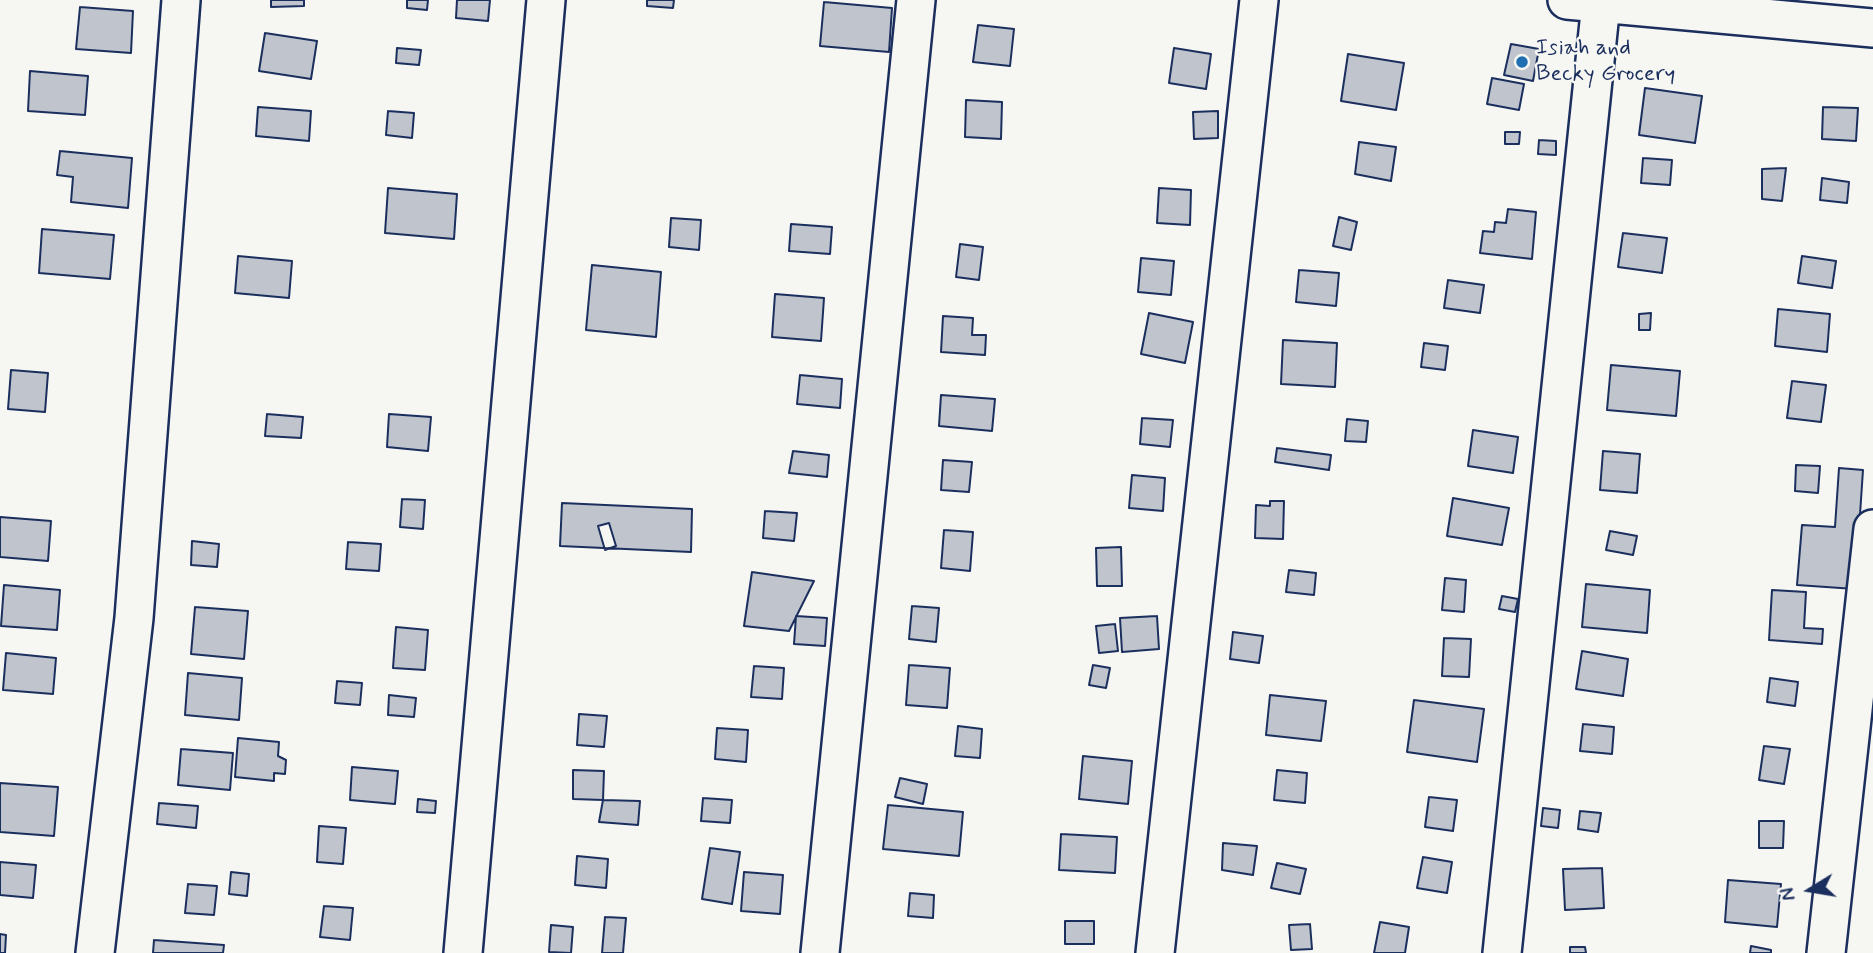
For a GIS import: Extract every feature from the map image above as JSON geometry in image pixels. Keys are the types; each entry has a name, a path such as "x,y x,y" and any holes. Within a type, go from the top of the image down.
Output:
{"street":[{"path":"95,953 134,618 181,0"},
{"path":"463,953 546,0"},
{"path":"820,953 916,0"},
{"path":"1155,953 1259,0"},
{"path":"1502,953 1584,1 1873,28"},
{"path":"1826,953 1873,529"}],"building":[{"path":"271,0 304,0 304,6 271,7"},
{"path":"407,0 428,0 427,10 407,8"},
{"path":"457,0 490,0 488,21 456,18"},
{"path":"647,0 674,0 673,8 647,6"},
{"path":"824,2 892,8 889,52 820,46"},
{"path":"80,7 133,11 131,53 76,49"},
{"path":"978,25 1014,29 1010,66 973,62"},
{"path":"265,33 317,41 311,79 259,71"},
{"name":"Isiah and Becky Grocery","path":"1511,44 1539,49 1533,81 1504,75"},
{"path":"397,48 421,50 419,65 396,63"},
{"path":"1174,48 1211,54 1206,89 1169,83"},
{"path":"1348,54 1404,63 1396,110 1341,101"},
{"path":"30,71 88,76 85,115 28,111"},
{"path":"1492,78 1524,84 1519,110 1487,104"},
{"path":"1645,88 1702,96 1695,143 1639,135"},
{"path":"966,100 1002,102 1001,139 965,137"},
{"path":"258,107 311,111 309,141 256,136"},
{"path":"1823,107 1858,108 1856,141 1822,139"},
{"path":"388,111 414,113 412,138 386,135"},
{"path":"1218,111 1218,138 1194,139 1193,112"},
{"path":"1505,132 1520,132 1519,144 1505,144"},
{"path":"1539,140 1556,141 1556,155 1538,154"},
{"path":"1359,142 1396,147 1391,181 1355,174"},
{"path":"60,151 132,158 128,208 71,202 73,177 57,175"},
{"path":"1643,158 1672,160 1670,185 1641,183"},
{"path":"1786,168 1782,201 1762,199 1762,169"},
{"path":"1822,178 1849,182 1847,203 1820,200"},
{"path":"388,188 457,194 454,239 385,233"},
{"path":"1159,188 1191,190 1190,225 1157,223"},
{"path":"1508,209 1536,212 1532,259 1480,253 1483,231 1494,232 1495,222 1506,223"},
{"path":"1339,217 1357,222 1351,250 1333,246"},
{"path":"671,218 701,220 699,250 669,247"},
{"path":"791,224 832,227 830,254 789,251"},
{"path":"42,229 114,235 110,279 39,273"},
{"path":"1623,233 1667,238 1662,273 1618,267"},
{"path":"960,244 983,247 979,280 956,277"},
{"path":"238,256 292,261 289,298 235,293"},
{"path":"1802,256 1836,261 1832,288 1798,283"},
{"path":"1141,258 1174,261 1171,295 1138,292"},
{"path":"592,265 661,272 656,337 586,330"},
{"path":"1299,270 1339,273 1336,306 1296,302"},
{"path":"1448,280 1484,285 1480,313 1444,308"},
{"path":"775,294 824,298 821,341 772,337"},
{"path":"1778,309 1830,314 1827,352 1775,346"},
{"path":"1149,313 1193,322 1185,363 1141,354"},
{"path":"1651,313 1650,330 1639,330 1639,314"},
{"path":"943,316 973,318 972,335 986,335 985,355 941,352"},
{"path":"1283,340 1337,343 1335,387 1281,384"},
{"path":"1424,343 1448,346 1445,370 1421,367"},
{"path":"1611,365 1680,371 1676,416 1607,410"},
{"path":"11,370 48,373 45,412 8,409"},
{"path":"800,375 842,379 840,408 797,404"},
{"path":"1792,381 1826,385 1821,422 1787,418"},
{"path":"941,395 995,399 992,431 939,426"},
{"path":"267,414 303,417 301,438 265,436"},
{"path":"389,414 431,417 428,451 387,447"},
{"path":"1142,418 1173,420 1170,447 1140,444"},
{"path":"1347,419 1368,421 1366,442 1345,441"},
{"path":"1473,430 1518,437 1513,473 1468,466"},
{"path":"1277,448 1331,455 1329,470 1275,462"},
{"path":"793,451 829,455 827,477 789,473"},
{"path":"1603,451 1640,454 1637,493 1600,490"},
{"path":"943,460 972,462 969,492 941,490"},
{"path":"1796,465 1820,466 1818,493 1795,491"},
{"path":"1839,468 1863,470 1855,589 1797,585 1802,525 1835,527"},
{"path":"1132,475 1165,478 1163,511 1129,508"},
{"path":"1453,498 1509,508 1502,545 1447,536"},
{"path":"402,499 425,500 423,529 400,527"},
{"path":"1270,501 1284,501 1283,539 1255,538 1256,505 1270,506"},
{"path":"562,503 692,509 691,552 560,546"},
{"path":"765,511 797,513 794,541 763,538"},
{"path":"0,517 51,521 48,561 0,557"},
{"path":"609,523 616,546 605,550 598,526"},
{"path":"944,530 973,532 970,571 941,568"},
{"path":"1610,531 1637,536 1633,555 1606,550"},
{"path":"192,541 219,544 217,567 191,565"},
{"path":"348,542 381,544 379,571 346,569"},
{"path":"1121,547 1122,586 1097,586 1096,548"},
{"path":"1289,570 1316,573 1314,595 1286,592"},
{"path":"752,572 814,581 789,631 744,626"},
{"path":"1445,578 1466,580 1464,612 1442,610"},
{"path":"1586,584 1650,590 1647,633 1582,627"},
{"path":"4,585 60,590 57,630 1,626"},
{"path":"1772,590 1806,592 1804,628 1823,629 1822,644 1769,640"},
{"path":"1502,596 1518,599 1515,612 1499,609"},
{"path":"912,606 939,608 936,642 909,639"},
{"path":"195,607 248,611 244,659 191,654"},
{"path":"796,616 827,618 825,646 794,644"},
{"path":"1157,616 1159,649 1122,652 1120,618"},
{"path":"1115,624 1118,651 1099,653 1096,626"},
{"path":"396,627 428,630 425,670 393,668"},
{"path":"1233,632 1263,636 1259,663 1230,659"},
{"path":"1444,638 1471,639 1469,677 1442,676"},
{"path":"1582,651 1628,659 1623,696 1576,689"},
{"path":"6,653 56,658 53,694 3,690"},
{"path":"909,665 950,668 947,708 906,705"},
{"path":"1093,665 1110,668 1106,688 1089,685"},
{"path":"754,666 784,668 782,699 751,697"},
{"path":"188,673 242,678 239,720 185,715"},
{"path":"1770,678 1798,682 1795,706 1767,702"},
{"path":"337,681 362,683 360,705 335,703"},
{"path":"389,695 416,698 414,717 388,715"},
{"path":"1270,695 1326,701 1321,741 1266,735"},
{"path":"1414,700 1484,709 1477,762 1407,752"},
{"path":"579,714 607,716 604,747 577,745"},
{"path":"1583,724 1614,727 1612,754 1580,751"},
{"path":"958,726 982,729 980,758 955,756"},
{"path":"717,728 748,730 746,762 715,759"},
{"path":"238,738 279,742 278,756 286,760 285,774 274,773 274,781 235,777"},
{"path":"1764,746 1790,749 1784,784 1759,780"},
{"path":"181,749 233,753 230,790 178,785"},
{"path":"1083,756 1132,761 1128,804 1079,799"},
{"path":"352,767 398,771 395,804 350,800"},
{"path":"573,770 604,771 603,800 573,799"},
{"path":"1277,770 1307,773 1305,803 1274,800"},
{"path":"900,778 927,784 923,804 895,797"},
{"path":"0,783 58,787 54,836 0,832"},
{"path":"1429,797 1457,800 1453,831 1425,827"},
{"path":"703,798 732,800 730,823 701,821"},
{"path":"418,799 436,801 435,813 417,812"},
{"path":"603,800 640,801 638,825 599,822"},
{"path":"159,803 198,806 196,828 157,824"},
{"path":"888,805 963,812 959,856 883,849"},
{"path":"1543,808 1560,810 1558,828 1541,826"},
{"path":"1580,811 1601,813 1598,832 1578,829"},
{"path":"1759,821 1784,821 1783,848 1759,848"},
{"path":"319,826 346,828 343,864 317,862"},
{"path":"1061,834 1117,837 1115,873 1059,870"},
{"path":"1223,843 1257,846 1253,875 1222,870"},
{"path":"710,848 740,852 732,904 702,899"},
{"path":"577,856 608,859 606,888 575,885"},
{"path":"1423,857 1452,862 1447,893 1417,888"},
{"path":"0,862 36,865 33,898 0,895"},
{"path":"1277,863 1306,869 1300,894 1271,888"},
{"path":"1602,868 1604,908 1565,910 1563,869"},
{"path":"231,872 249,874 247,896 229,894"},
{"path":"744,872 783,875 780,914 741,911"},
{"path":"1728,880 1781,884 1777,927 1725,922"},
{"path":"188,884 217,886 214,915 185,913"},
{"path":"910,893 934,895 933,918 908,916"},
{"path":"324,906 353,908 350,940 320,937"},
{"path":"605,917 626,918 623,953 602,953"},
{"path":"1065,921 1094,921 1094,944 1065,944"},
{"path":"1380,922 1409,927 1405,953 1374,953"},
{"path":"1310,924 1312,949 1291,950 1289,925"},
{"path":"551,925 573,927 571,953 549,952"},
{"path":"0,934 6,935 5,953 0,953"},
{"path":"154,940 224,945 223,953 153,953"},
{"path":"1751,946 1771,950 1771,953 1750,953"},
{"path":"1570,947 1585,947 1586,953 1570,953"}],"place":[{"name":"Isiah and Becky Grocery","path":"1522,62"}]}
